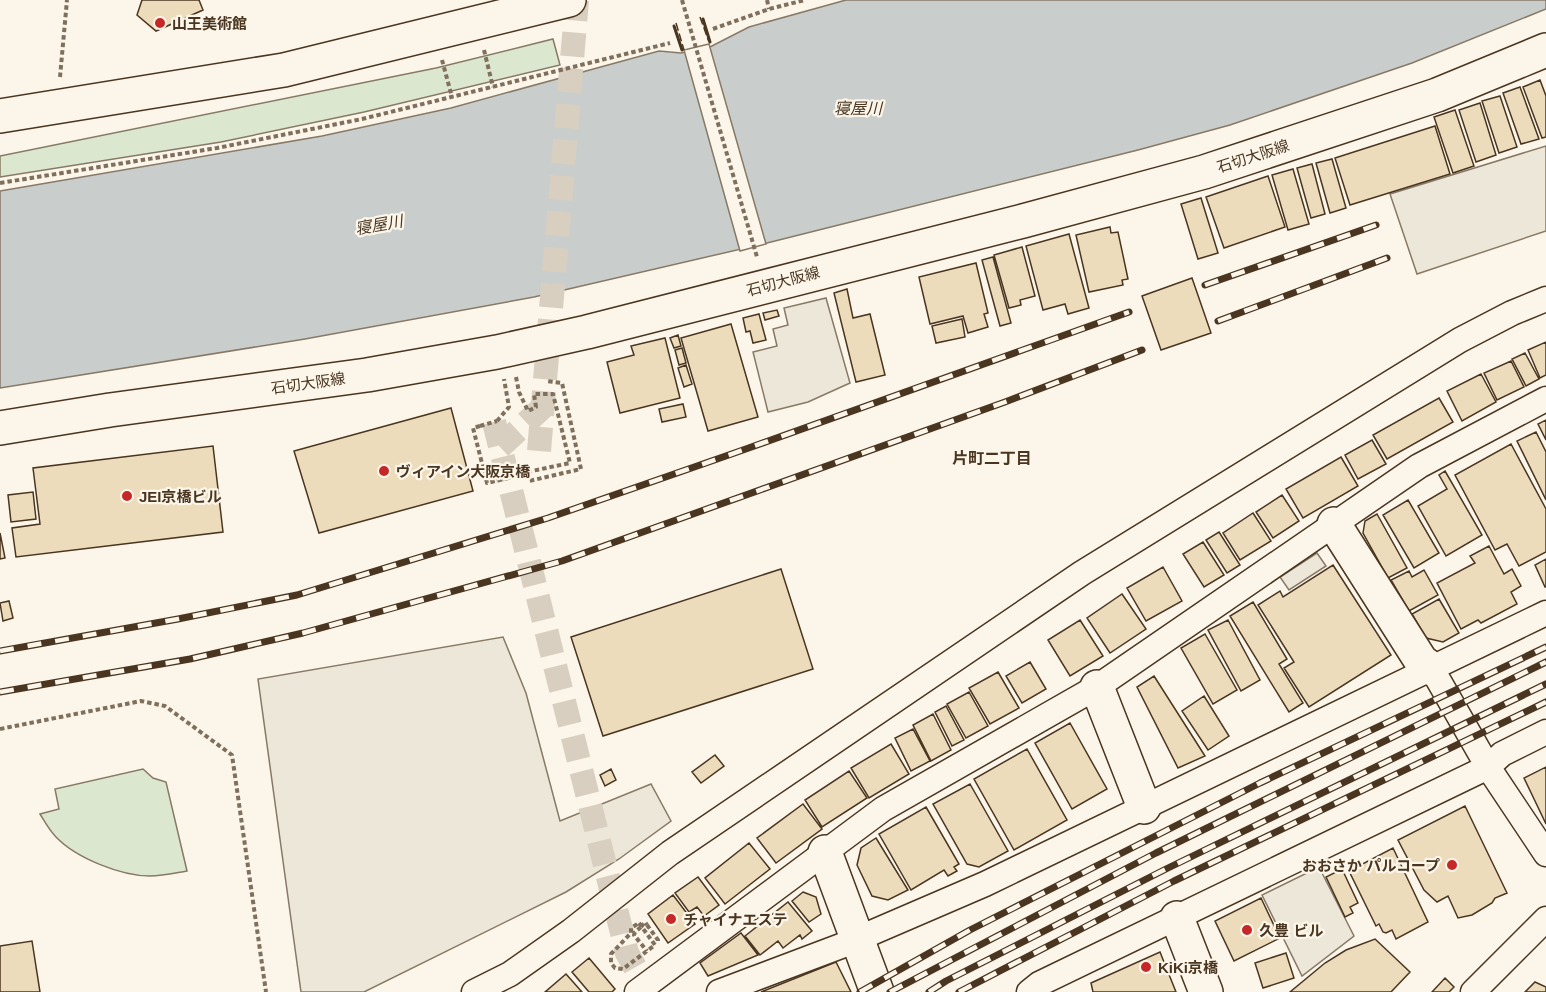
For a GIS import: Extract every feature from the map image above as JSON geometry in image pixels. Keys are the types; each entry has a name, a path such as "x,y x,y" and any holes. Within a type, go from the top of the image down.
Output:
{"main road":[{"path":"0,116 284,70 569,0"},
{"name":"石切大阪線","path":"0,428 110,410 367,375 497,352 587,332 1023,221 1204,172 1437,94 1546,50"},
{"path":"1334,524 1421,661 1432,669"},
{"path":"1097,687 1144,807"},
{"path":"825,852 878,992"},
{"path":"1177,918 1206,992"}],"street":[{"path":"474,992 510,974 571,931 670,853 1082,573 1460,340 1512,313 1546,299"},
{"path":"637,992 883,809 1097,687 1419,466 1546,399"},
{"path":"719,992 858,939 985,884 1546,613"},
{"path":"1432,669 1488,767 1546,854"},
{"path":"1029,992 1039,984 1488,767 1502,754 1546,732"},
{"path":"1473,992 1546,919"}],"path":[{"path":"57,106 67,0"},
{"path":"682,0 756,257"},
{"path":"766,0 769,9"},
{"path":"713,29 769,9 805,0"},
{"path":"0,183 217,148 362,119 670,43"},
{"path":"483,49 493,87"},
{"path":"442,60 452,97"},
{"path":"503,369 509,408 496,421 473,428 488,483 508,478"},
{"path":"516,375 519,392 528,411 536,407 534,394 553,394 570,463 527,472 529,481 581,469 562,383 546,381"},
{"path":"0,729 141,701 165,706 232,755 266,992"},
{"path":"654,945 639,923 631,928 631,933 610,954 610,963 615,968 623,969 647,951 634,935 634,932 645,922 658,940"}],"green space":[{"path":"553,39 560,65 364,112 221,142 0,177 0,156 436,68"},
{"path":"143,769 153,778 166,782 187,871 160,876 138,875 87,859 56,837 40,814 59,809 55,789"}],"shaded area":[{"path":"1546,146 1546,231 1417,274 1390,194"},
{"path":"826,298 850,383 808,402 768,412 753,352 777,346 773,329 788,325 784,308"},
{"path":"1317,553 1326,566 1289,590 1280,577"},
{"path":"503,637 526,693 560,821 651,784 671,821 619,859 566,892 364,992 301,992 258,679"},
{"path":"1319,867 1354,936 1302,976 1262,895"}],"water":[{"name":"寝屋川","path":"846,0 1546,0 1546,9 1412,63 1230,125 767,243 534,297 305,339 0,388 0,191 322,136 451,108 659,51 681,53 710,47 749,27"}],"pier":[{"path":"709,44 766,244 740,251 684,50"}],"building":[{"name":"山王美術館","path":"142,0 199,0 203,10 156,31 137,15"},
{"path":"1540,80 1546,96 1546,137 1542,138 1523,87"},
{"path":"1520,87 1539,139 1521,144 1503,93"},
{"path":"1500,96 1517,147 1499,153 1482,101"},
{"path":"1480,103 1496,155 1476,162 1459,110"},
{"path":"1455,110 1474,166 1453,173 1434,117"},
{"path":"1435,126 1450,174 1350,205 1335,158"},
{"path":"1332,159 1346,208 1330,213 1316,163"},
{"path":"1312,164 1325,214 1311,218 1297,168"},
{"path":"1293,169 1309,224 1288,230 1272,175"},
{"path":"1268,176 1285,227 1224,248 1206,197"},
{"path":"1201,198 1218,253 1198,259 1181,204"},
{"path":"1110,227 1111,233 1118,232 1128,279 1122,280 1123,285 1089,292 1076,235"},
{"path":"1069,234 1089,308 1068,314 1065,304 1043,310 1026,246"},
{"path":"1022,247 1035,296 1020,300 1021,305 1009,308 994,255"},
{"path":"993,257 1011,323 1000,326 982,260"},
{"path":"976,263 988,313 984,314 988,327 968,333 963,316 930,324 919,277"},
{"path":"1192,278 1211,333 1161,350 1142,296"},
{"path":"847,289 853,318 870,314 885,375 856,382 834,293"},
{"path":"777,310 779,316 765,320 763,313"},
{"path":"759,314 766,340 753,343 750,331 746,332 743,318"},
{"path":"962,319 965,337 936,343 932,326"},
{"path":"731,324 758,417 708,431 681,338"},
{"path":"678,335 681,346 674,348 670,338"},
{"path":"665,338 680,398 620,413 607,362 634,355 631,346"},
{"path":"1546,342 1546,375 1540,378 1528,350"},
{"path":"682,348 686,363 679,365 675,350"},
{"path":"1525,353 1539,379 1526,386 1512,359"},
{"path":"1511,361 1524,387 1497,400 1484,373"},
{"path":"686,365 692,384 684,387 678,368"},
{"path":"1481,374 1496,402 1462,421 1447,391"},
{"path":"1439,398 1453,422 1387,459 1373,435"},
{"path":"683,404 686,417 662,422 659,409"},
{"name":"ヴィアイン大阪京橋","path":"451,408 473,491 319,533 294,451"},
{"path":"1546,420 1546,440 1538,424"},
{"path":"1536,432 1546,452 1546,500 1517,441"},
{"path":"1372,440 1386,464 1358,479 1345,455"},
{"path":"1511,444 1546,509 1546,552 1519,566 1507,544 1495,550 1455,475"},
{"name":"JEI京橋ビル","path":"213,446 223,532 16,557 12,528 40,524 33,468"},
{"path":"1341,457 1358,486 1303,518 1286,489"},
{"path":"1445,471 1482,535 1446,556 1418,506 1447,489 1439,475"},
{"path":"33,492 36,519 11,522 8,495"},
{"path":"1282,495 1299,521 1273,538 1256,512"},
{"path":"1408,500 1439,553 1414,568 1383,515"},
{"path":"1253,513 1271,541 1240,560 1223,533"},
{"path":"1377,514 1407,568 1388,578 1363,533 1365,521"},
{"path":"1219,532 1240,565 1227,573 1206,540"},
{"path":"0,533 5,558 0,559"},
{"path":"1203,542 1224,575 1204,587 1183,554"},
{"path":"1489,546 1504,574 1512,569 1521,586 1511,592 1517,604 1481,623 1478,620 1461,629 1437,583 1475,563 1470,556"},
{"path":"1546,559 1546,587 1545,587 1535,565"},
{"path":"1333,565 1391,655 1309,707 1284,668 1294,662 1258,605 1280,591 1283,597"},
{"path":"1163,567 1182,601 1146,621 1127,588"},
{"path":"781,569 813,669 603,736 571,637"},
{"path":"1424,570 1438,595 1409,611 1391,580 1409,571 1412,577"},
{"path":"1122,594 1146,629 1110,653 1087,618"},
{"path":"1439,599 1459,633 1443,642 1426,638 1412,614"},
{"path":"9,601 13,618 3,621 0,603"},
{"path":"1253,602 1287,659 1279,664 1303,703 1289,712 1230,616"},
{"path":"1080,620 1103,656 1070,676 1048,640"},
{"path":"1228,620 1260,680 1241,691 1208,630"},
{"path":"1205,634 1237,690 1213,704 1181,648"},
{"path":"1030,662 1046,689 1022,703 1006,676"},
{"path":"998,672 1019,708 990,724 969,688"},
{"path":"1154,676 1205,756 1178,768 1137,687"},
{"path":"969,692 988,726 966,738 947,704"},
{"path":"1204,696 1229,736 1208,750 1182,711"},
{"path":"946,706 964,740 952,746 935,712"},
{"path":"933,714 951,750 931,761 913,725"},
{"path":"1070,723 1107,789 1072,809 1035,743"},
{"path":"913,729 930,761 911,771 895,738"},
{"path":"891,744 909,774 869,798 851,768"},
{"path":"1027,749 1067,820 1014,850 974,779"},
{"path":"715,755 724,766 701,783 692,772"},
{"path":"1546,767 1546,824 1524,778"},
{"path":"611,769 616,780 605,786 600,775"},
{"path":"849,771 867,798 822,827 805,800"},
{"path":"970,784 1008,851 979,867 967,864 933,804"},
{"path":"803,804 822,829 776,863 757,838"},
{"name":"おおさか パルコープ","path":"1465,806 1507,893 1495,898 1492,903 1472,915 1458,918 1448,896 1437,902 1424,890 1398,840"},
{"path":"926,807 959,864 954,867 957,871 948,876 944,870 911,890 879,834"},
{"path":"876,838 908,890 888,900 872,896 857,865 861,848"},
{"path":"749,843 770,869 725,904 705,878"},
{"path":"1393,848 1428,922 1396,939 1392,930 1386,933 1379,924 1376,926 1349,871"},
{"path":"1342,869 1358,903 1350,907 1353,913 1345,917 1326,877"},
{"path":"698,877 719,905 704,916 697,907 689,912 675,893"},
{"path":"803,892 816,897 821,914 809,922 792,901"},
{"name":"チャイナエステ","path":"673,895 695,924 668,943 648,914"},
{"name":"久豊 ビル","path":"1261,898 1280,938 1234,961 1215,921"},
{"path":"788,902 812,931 802,939 800,935 783,948 778,941 760,955 745,936"},
{"path":"741,933 758,955 708,976 700,963"},
{"path":"1375,939 1410,972 1391,992 1290,992 1325,963 1346,950"},
{"path":"32,941 40,992 0,992 0,946"},
{"name":"KiKi京橋","path":"1160,952 1176,992 1093,992 1091,983"},
{"path":"1286,953 1294,978 1263,988 1255,963"},
{"path":"589,958 615,989 612,992 589,992 572,972"},
{"path":"836,962 851,992 761,992"},
{"path":"566,974 582,992 545,992"},
{"path":"1445,978 1454,987 1449,992 1432,992"},
{"path":"1535,982 1546,987 1546,992 1525,992"}],"tunnel":[{"path":"539,451 577,0"},
{"path":"500,447 544,406"},
{"path":"494,422 627,953 649,992"}],"railway":[{"path":"1205,285 1376,225"},
{"path":"1218,321 1387,258"},
{"path":"0,651 297,595 548,518 1129,312"},
{"path":"0,692 190,659 303,633 562,561 1005,402 1142,350"},
{"path":"860,992 970,930 1260,783 1546,647"},
{"path":"890,992 1156,853 1546,662"},
{"path":"929,992 946,981 1166,869 1546,684"},
{"path":"959,992 1174,881 1546,702"}],"fence":[{"path":"700,17 709,42"},
{"path":"676,23 684,50"}],"wall":[{"path":"703,19 710,42"},
{"path":"674,26 682,50"}],"place":[{"name":"山王美術館","path":"160,23"},
{"name":"ヴィアイン大阪京橋","path":"384,471"},
{"name":"JEI京橋ビル","path":"127,496"},
{"name":"おおさか パルコープ","path":"1452,865"},
{"name":"チャイナエステ","path":"671,919"},
{"name":"久豊 ビル","path":"1247,930"},
{"name":"KiKi京橋","path":"1146,967"}],"district":[{"name":"片町二丁目","path":"992,458"}]}
